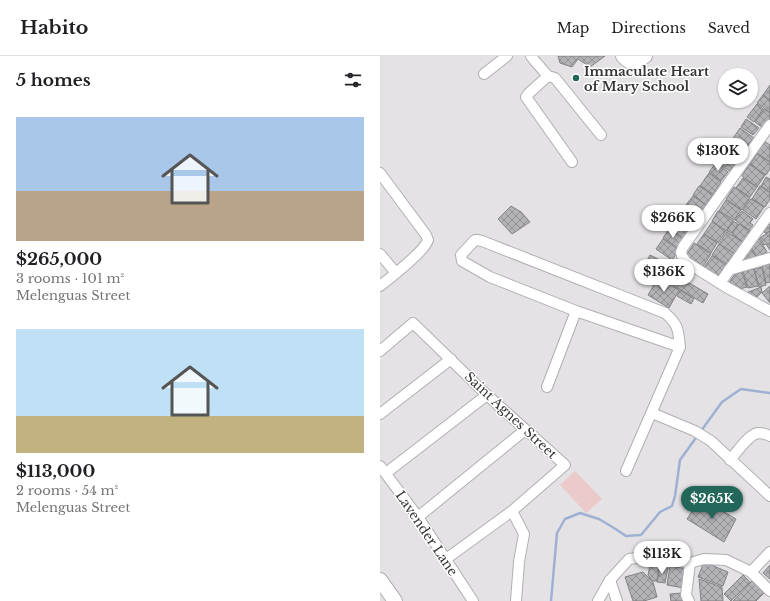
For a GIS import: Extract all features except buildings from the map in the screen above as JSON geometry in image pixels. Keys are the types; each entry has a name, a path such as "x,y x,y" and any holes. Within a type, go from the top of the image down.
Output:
{"street":[{"path":"484,74 507,56"},
{"path":"531,56 548,76 554,78 601,135"},
{"path":"623,56 631,62 636,62 645,56"},
{"path":"548,76 526,97 572,162"},
{"path":"770,125 683,247 681,252 686,262 726,288 770,311"},
{"path":"380,173 428,239 428,242 424,248 380,286"},
{"path":"720,283 770,213"},
{"path":"626,471 680,347 678,328 672,320 665,313 482,241 475,240 461,255 462,261 490,277 576,311 680,347"},
{"path":"380,254 396,273"},
{"path":"729,270 770,258"},
{"path":"547,386 576,311"},
{"name":"Saint Agnes Street","path":"380,350 413,323 487,395 565,465 512,512 446,559"},
{"path":"380,414 451,359"},
{"path":"383,470 487,395"},
{"path":"652,413 695,431 711,441 770,496"},
{"path":"418,518 525,430"},
{"path":"730,460 750,437 757,433 770,436"},
{"name":"Lavender Lane","path":"383,470 418,518 473,601"},
{"path":"512,512 524,534 519,562 516,601"},
{"path":"751,572 770,552"},
{"path":"598,601 610,580 629,559 652,556 690,563 704,559 726,560 751,572 770,591"},
{"path":"689,601 686,594 690,563"},
{"path":"380,580 395,601"},
{"path":"610,580 617,601"}],"shaded area":[{"path":"575,471 602,499 586,513 560,485"}],"waterway":[{"path":"701,431 722,402 741,389 770,393"},
{"path":"551,601 557,533 565,519 580,513 599,519 626,536 641,535 660,512 672,506 675,496 680,460 698,435"}],"place":[{"name":"Immaculate Heart of Mary School","path":"576,78"}]}
